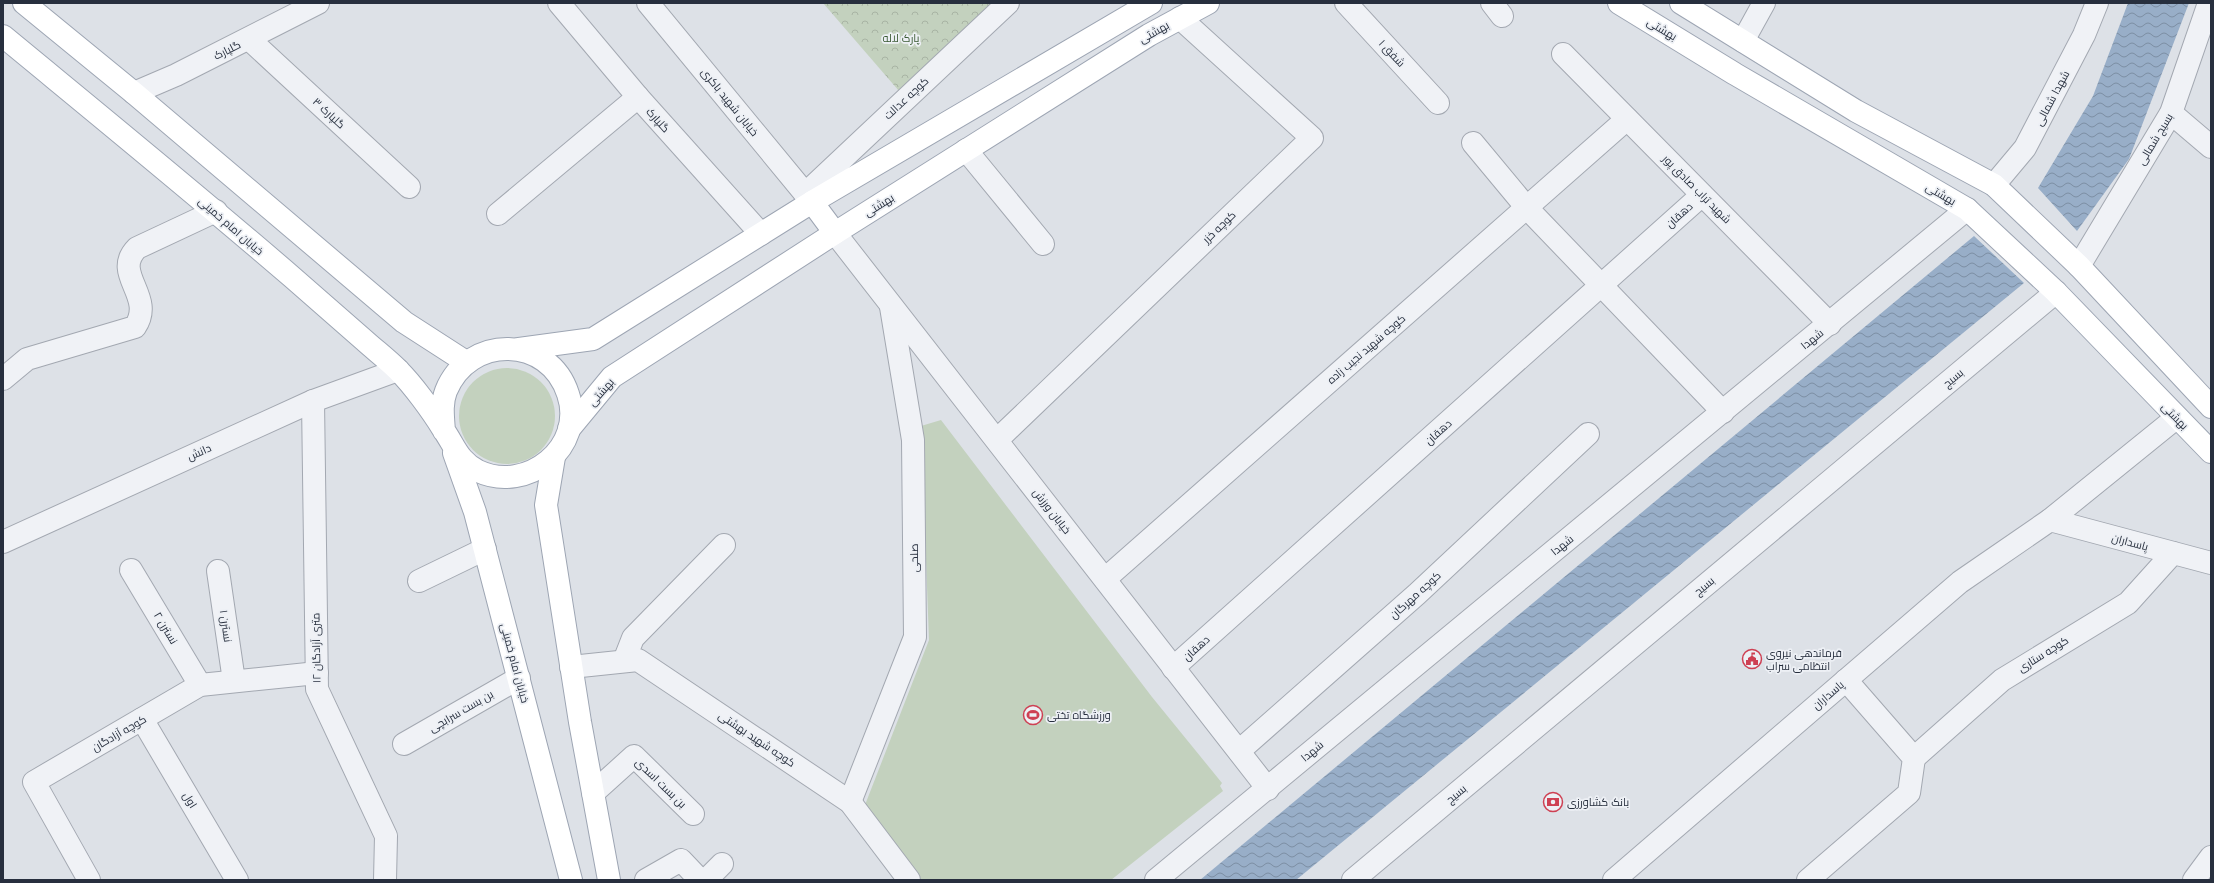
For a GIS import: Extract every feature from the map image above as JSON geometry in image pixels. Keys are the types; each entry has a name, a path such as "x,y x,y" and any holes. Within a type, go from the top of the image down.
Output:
{"main road":[{"path":"24,3 134,93 404,322 466,362"},
{"path":"519,349 536,355 550,365 561,379 569,395 572,412 569,429 563,444 554,457 541,468 526,475 509,478 493,476 477,470 463,461 448,439 442,412 445,393 453,376 466,362 482,353 500,349 519,349 593,339 760,234 808,198 1151,3"},
{"name":"بهشتی","path":"569,429 612,377 835,232 1149,34 1208,3"},
{"name":"بهشتی","path":"1619,3 1735,74 1967,210 2056,292 2176,418 2211,452"},
{"path":"1681,3 1856,111 1994,185 2079,266 2211,407"},
{"name":"خیابان امام خمینی","path":"3,36 216,212 398,370 448,439 475,512 571,880"},
{"path":"1967,210 1994,185"},
{"path":"808,198 835,232"},
{"path":"2056,292 2079,266"},
{"path":"554,457 546,504 571,667 609,880"}],"street":[{"name":"گلپارک","path":"134,93 176,75 318,3"},
{"name":"گلپارک","path":"559,3 638,97 760,234"},
{"name":"خیابان شهید باکری","path":"648,3 808,198"},
{"name":"کوچه عدالت","path":"808,198 1008,3"},
{"name":"شفق ۱","path":"1346,3 1438,103"},
{"path":"1743,41 1764,3"},
{"name":"شهدا شمالی","path":"1994,185 2025,148 2084,36 2097,3"},
{"name":"بسیج شمالی","path":"2079,266 2171,113 2209,3"},
{"name":"کوچه خزر","path":"996,440 1312,138 1180,18"},
{"name":"گلپارک ۳","path":"249,39 409,187"},
{"name":"شهید تراب صادق پور","path":"1563,54 1830,324"},
{"path":"498,214 638,97"},
{"path":"2171,113 2211,147"},
{"name":"کوچه شهید نجیب زاده","path":"1105,579 1627,119"},
{"path":"1473,143 1527,208 1723,412"},
{"path":"966,150 1043,244"},
{"name":"دهقان","path":"1173,668 1702,195"},
{"name":"شهدا","path":"1156,880 1967,210"},
{"path":"3,379 27,359 135,327 141,318 142,308 127,265 130,255 137,248 216,212"},
{"name":"خیابان ورزش","path":"835,232 1268,789"},
{"name":"بسیج","path":"1357,879 2056,292"},
{"name":"صلحی","path":"850,802 915,637 913,440 890,304"},
{"name":"دانش","path":"3,542 313,401 398,370"},
{"name":"۱۲ متری آزادگان","path":"313,401 317,689 386,836 386,880"},
{"name":"پاسداران","path":"1614,880 1960,582 2050,520 2176,418"},
{"name":"کوچه مهرگان","path":"1239,751 1417,594 1588,434"},
{"name":"پاسداران","path":"2050,520 2211,563"},
{"path":"624,661 633,638 724,545"},
{"path":"419,582 485,549"},
{"name":"کوچه ستاری","path":"1914,758 2002,680 2128,603 2173,553"},
{"name":"نسترن ۲","path":"131,570 200,685"},
{"name":"نسترن ۱","path":"218,571 234,681"},
{"name":"کوچه شهید بهشتی","path":"571,667 638,660 850,802 909,880"},
{"name":"کوچه آزادگان","path":"89,880 34,782 200,685 317,673"},
{"name":"بن بست سرابچی","path":"404,744 518,678"},
{"path":"1808,880 1909,793 1914,758 1846,680"},
{"name":"اول","path":"142,719 237,880"},
{"name":"بن بست اسدی","path":"593,793 634,756 693,814"},
{"path":"2194,880 2211,857"},
{"path":"646,880 681,860 700,880"},
{"path":"706,880 722,864"}],"green space":[{"name":"پارک لاله","path":"823,3 992,3 899,91"},
{"path":"507,368 526,371 541,382 552,397 555,416 552,435 541,450 526,461 507,464 488,461 473,450 462,435 459,416 462,397 473,382 488,371"},
{"name":"ورزشگاه تختی","path":"941,420 1152,697 1222,783 1220,786 1223,791 1111,880 914,880 865,805 929,640 921,426"}],"water":[{"path":"2128,3 2189,3 2129,159 2077,231 2038,188 2093,96"},
{"path":"1974,236 2024,283 1296,880 1200,880"}],"place":[{"name":"فرماندهی نیروی انتظامی سراب","path":"1752,659"},
{"name":"ورزشگاه تختی","path":"1033,715"},
{"name":"بانک کشاورزی","path":"1553,802"}]}
